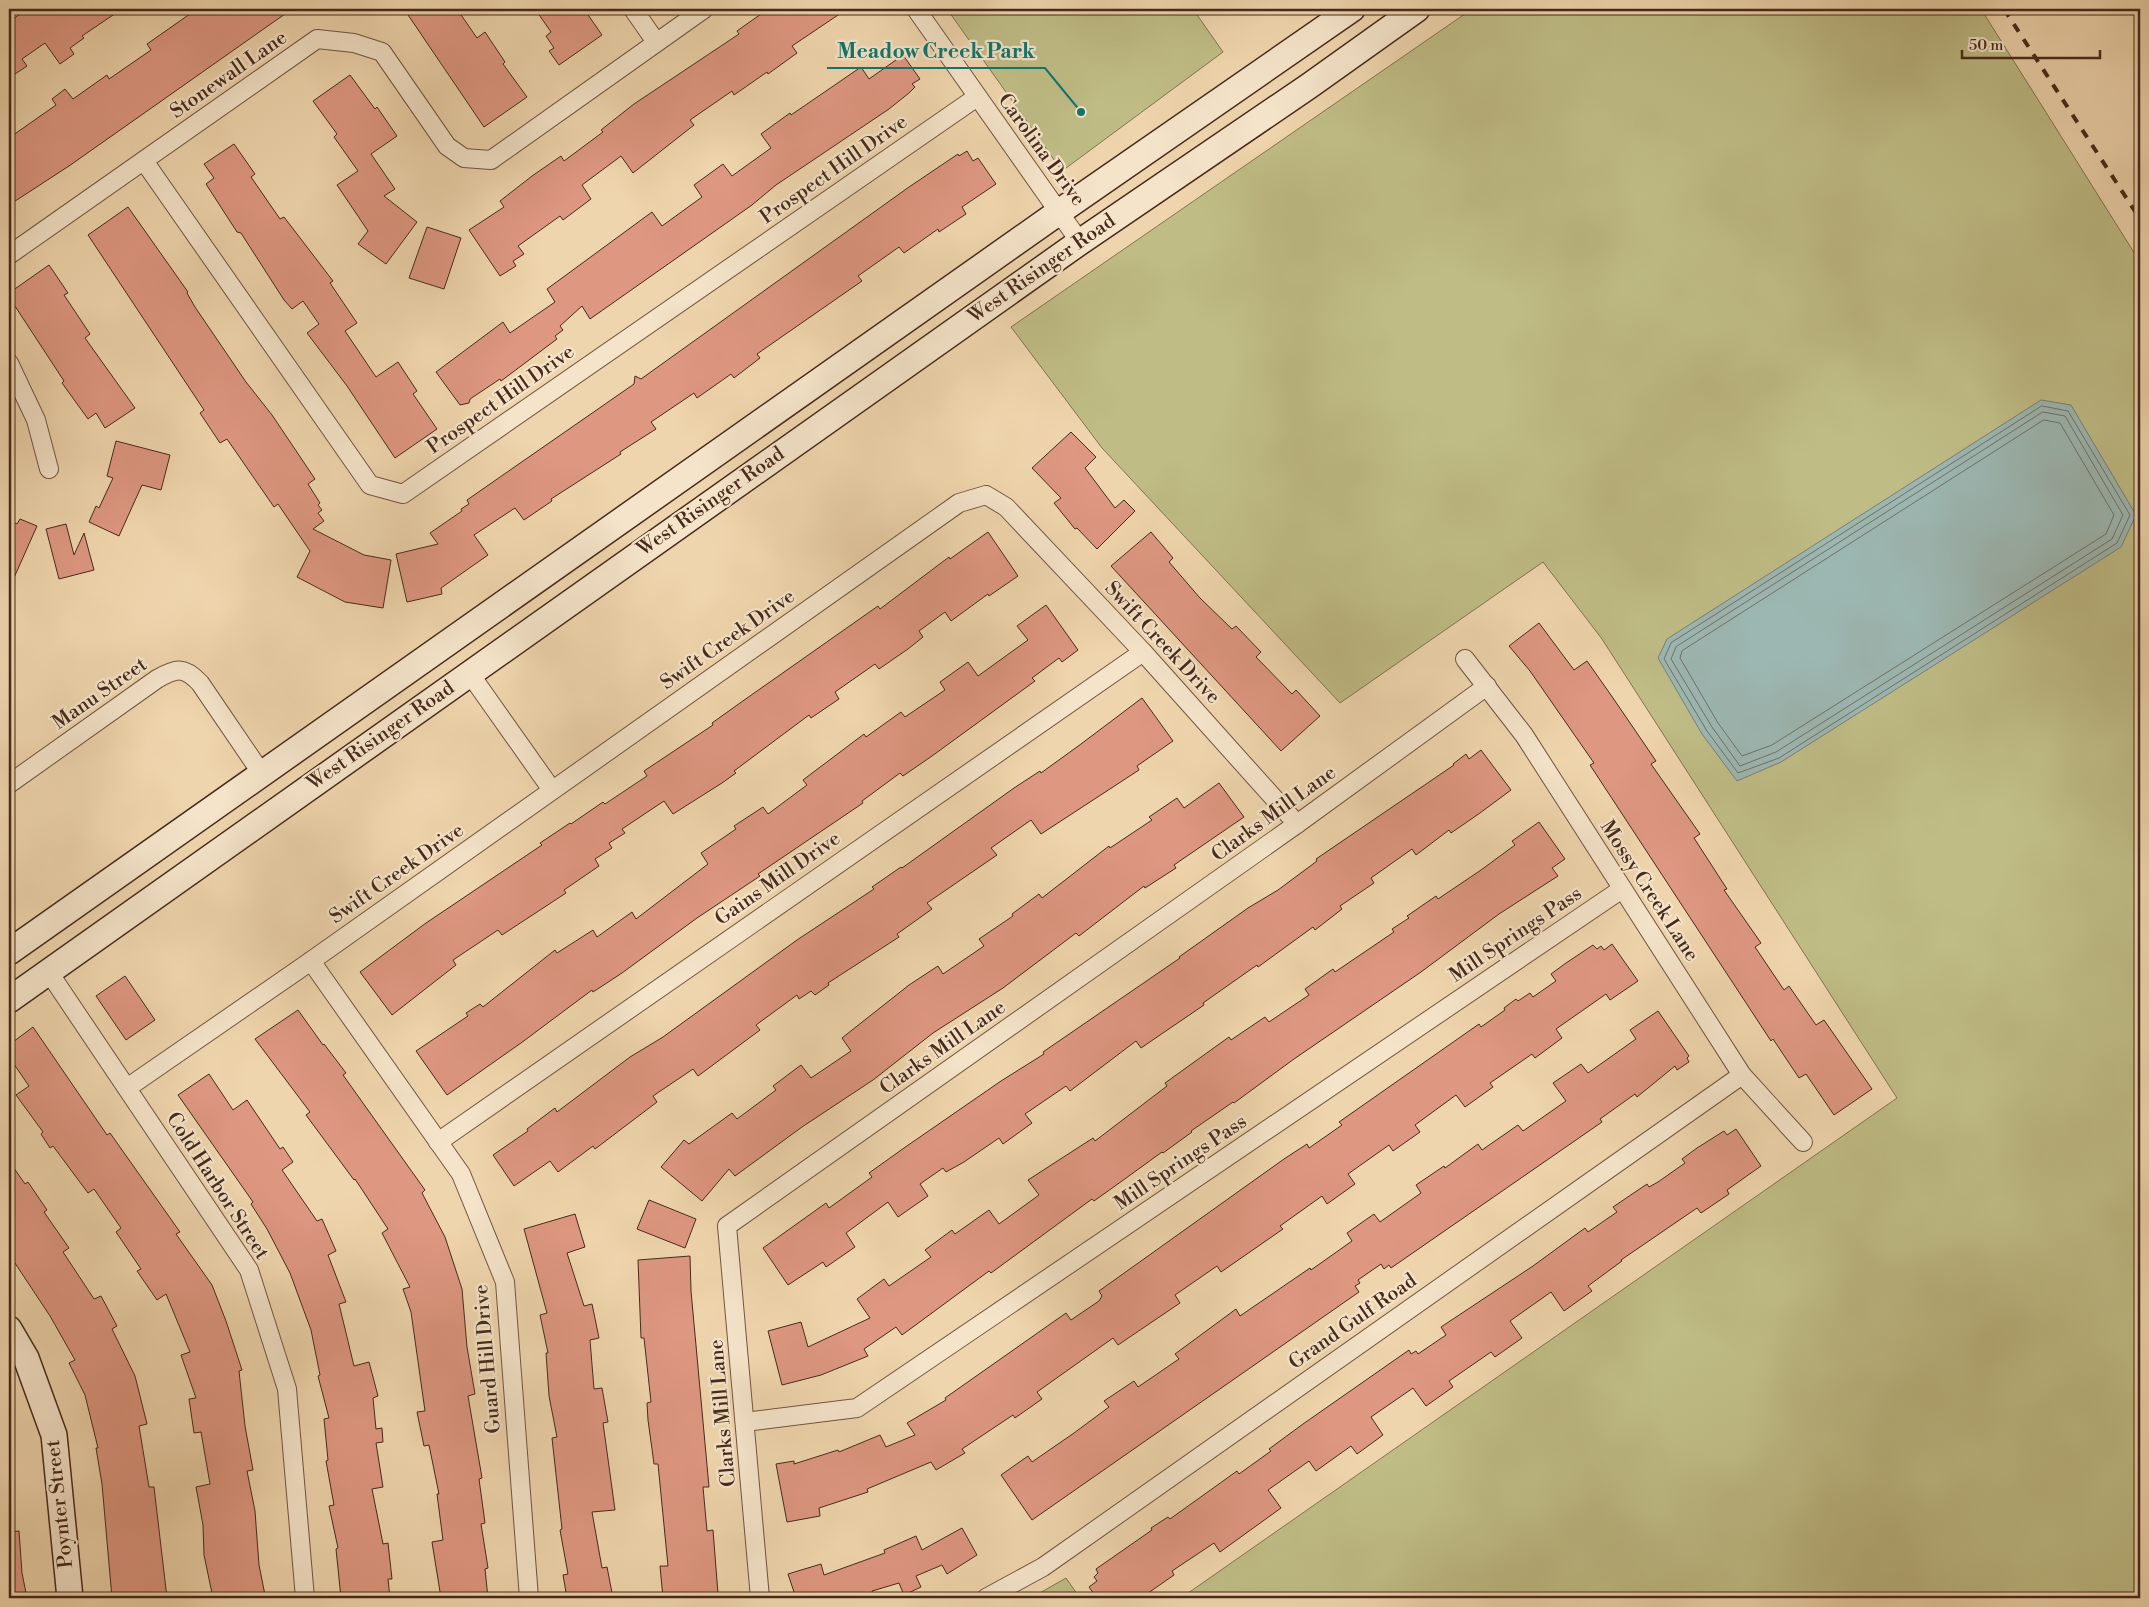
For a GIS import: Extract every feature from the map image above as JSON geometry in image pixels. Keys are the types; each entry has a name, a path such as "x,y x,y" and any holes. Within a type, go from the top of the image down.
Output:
{"main road":[{"name":"West Risinger Road","path":"9,952 1059,212 1352,9"},
{"path":"1260,118 1267,106 1276,98 1365,38 1384,19 1387,9"},
{"name":"West Risinger Road","path":"9,1000 1080,242 1417,9"},
{"name":"Poynter Street","path":"9,1329 26,1358 54,1435 70,1598"}],"street":[{"path":"633,9 656,42"},
{"name":"Stonewall Lane","path":"9,255 317,39 354,43 382,52 446,146 464,158 491,160 704,9"},
{"name":"Carolina Drive","path":"916,9 1080,242"},
{"name":"Prospect Hill Drive","path":"144,160 370,485 403,494 977,97"},
{"path":"9,363 36,420 49,469"},
{"name":"Swift Creek Drive","path":"127,1088 312,961 958,503 986,495 1006,507 1143,652 1297,824"},
{"name":"Gains Mill Drive","path":"438,1142 1143,652"},
{"name":"Mossy Creek Lane","path":"1465,658 1524,735 1742,1075 1803,1142"},
{"name":"Manu Street","path":"9,784 157,678 169,672 181,670 190,672 200,683 262,774"},
{"path":"470,674 552,790"},
{"name":"Clarks Mill Lane","path":"760,1598 727,1226 1297,824 1487,686"},
{"name":"Mill Springs Pass","path":"745,1422 857,1408 1622,889"},
{"name":"Guard Hill Drive","path":"312,961 461,1174 505,1282 529,1598"},
{"name":"Cold Harbor Street","path":"48,971 249,1270 287,1389 305,1598"},
{"name":"Grand Gulf Road","path":"986,1598 1043,1567 1742,1075"}],"shaded area":[{"path":"947,9 1193,9 1223,52 1062,171"},
{"path":"1472,9 1981,9 2140,262 2140,1598 1181,1598 1897,1098 1602,639 1543,562 1340,703 1102,448 1011,327"},
{"path":"1066,1578 1080,1598 1031,1598"}],"water":[{"path":"2041,400 2071,405 2136,515 2121,547 1781,762 1737,781 1702,734 1658,658 1667,639"}],"building":[{"path":"27,9 122,9 82,36 84,38 70,48 74,54 60,64 45,43 22,59 27,66 9,78 9,22"},
{"path":"197,9 292,9 69,166 9,205 9,138 56,105 52,99 65,89 73,99 107,75 109,79 151,50 147,44"},
{"path":"404,9 457,9 477,38 485,32 505,62 503,64 527,97 484,127"},
{"path":"535,9 584,9 602,35 559,65 549,51 554,48 546,36 551,32"},
{"path":"768,9 847,9 792,46 797,53 768,74 767,72 734,95 732,91 690,120 694,125 633,173 621,156 582,185 591,199 563,220 560,216 518,246 524,254 513,261 516,266 500,276 469,230 504,207 500,201 532,176 561,156 564,161 603,132 601,130 634,104 739,34 737,31"},
{"path":"903,55 920,79 912,84 915,87 909,93 889,109 776,185 752,205 590,319 582,306 560,326 563,330 555,336 557,339 501,381 500,379 470,399 469,403 460,405 436,372 503,322 510,333 555,302 547,289 652,212 662,226 702,197 694,185 723,164 732,176 771,148 761,134 790,113 791,115 861,67 869,79"},
{"path":"350,75 375,109 377,107 397,136 371,154 395,189 384,196 417,222 386,264 358,244 368,231 337,185 358,171 334,137 337,134 313,101"},
{"path":"234,144 255,174 251,177 280,219 284,217 333,281 330,283 357,323 345,331 376,377 398,362 417,391 413,394 437,429 395,458 347,386 307,333 319,324 303,301 292,309 284,300 241,233 237,232 206,184 214,178 204,164"},
{"path":"967,151 973,161 978,158 996,184 962,207 966,214 939,232 938,229 904,253 899,247 858,276 862,281 757,354 760,358 734,378 731,374 697,398 694,393 651,422 656,429 551,499 552,501 524,520 515,508 474,535 488,555 441,588 442,594 407,602 396,554 438,544 430,533 462,511 461,509 469,504 467,500 634,384 635,376 641,379 909,187 958,154 959,156"},
{"path":"128,207 188,292 195,307 246,382 272,415 315,479 308,484 320,503 318,505 322,510 318,513 324,521 313,529 364,555 391,560 383,608 345,602 297,577 310,551 278,504 274,507 227,439 220,443 200,413 204,410 88,235"},
{"path":"427,227 461,238 444,289 409,278"},
{"path":"49,265 68,293 64,295 90,334 85,338 135,408 105,428 96,413 88,419 62,383 64,381 9,297 9,293"},
{"path":"1071,432 1096,457 1085,468 1115,508 1124,500 1135,511 1097,549 1077,528 1075,529 1054,503 1061,498 1032,468"},
{"path":"116,441 170,455 161,490 142,485 119,536 89,522 96,506 99,508 113,478 107,476"},
{"path":"20,519 37,526 9,589 9,520 17,524"},
{"path":"66,524 74,555 84,533 94,570 59,579 46,529"},
{"path":"988,532 1018,576 989,596 988,594 951,621 945,612 919,631 923,637 908,649 879,669 875,664 835,692 839,699 811,718 809,715 734,771 736,773 722,783 673,814 664,801 622,829 625,833 609,843 612,848 595,859 599,866 564,890 566,893 502,935 498,930 453,960 456,965 392,1015 360,972 426,923 542,845 540,843 647,776 644,771 713,725 712,723 878,606 880,609 949,557 950,559"},
{"path":"1151,532 1173,558 1169,562 1200,598 1232,629 1236,626 1261,652 1256,657 1292,694 1296,690 1320,716 1281,751 1111,566"},
{"path":"1046,605 1078,650 1062,662 1059,658 1032,678 1035,681 932,756 903,776 900,773 862,801 863,803 758,874 760,876 697,918 622,973 593,992 592,990 447,1095 416,1051 468,1016 466,1013 480,1004 483,1007 555,950 557,953 593,930 597,937 632,912 636,919 708,864 701,853 736,829 734,826 763,807 768,814 807,785 803,780 864,734 866,737 901,712 905,717 945,690 940,682 968,662 978,676 1028,640 1017,626"},
{"path":"1539,623 1574,670 1587,661 1656,761 1651,764 1700,834 1694,838 1727,889 1724,890 1761,943 1755,947 1784,990 1789,986 1816,1025 1824,1020 1872,1089 1834,1115 1806,1074 1799,1078 1773,1039 1771,1041 1590,765 1594,763 1530,671 1509,646"},
{"path":"1142,698 1173,741 1137,766 1139,770 1041,834 1031,820 991,848 997,855 927,903 932,909 897,934 899,937 828,983 829,985 815,995 811,991 799,999 797,995 756,1025 760,1030 698,1076 693,1069 653,1096 657,1102 595,1149 593,1146 558,1172 550,1161 514,1186 493,1155 528,1131 527,1129 555,1108 557,1112 630,1057 663,1037 797,940 874,889 872,887 902,868 1014,788 1040,771 1041,773"},
{"path":"1481,750 1511,790 1451,833 1449,830 1416,855 1412,849 1371,878 1374,883 1340,906 1342,909 1315,930 1313,927 1141,1048 1136,1041 1070,1091 1066,1086 1025,1114 1032,1123 1003,1144 999,1138 964,1162 946,1172 943,1168 920,1184 928,1196 898,1217 888,1202 846,1233 855,1247 826,1267 823,1262 788,1285 763,1248 826,1203 829,1208 872,1177 869,1173 904,1148 1001,1081 1044,1054 1043,1052 1180,958 1248,908 1278,890 1317,861 1316,859 1454,765 1466,754 1469,759"},
{"path":"1219,783 1244,817 1174,865 1176,868 1145,888 1144,886 1079,936 1076,933 1003,988 933,1033 873,1080 802,1127 735,1176 729,1169 702,1201 661,1167 684,1140 689,1144 732,1113 737,1119 776,1090 773,1086 801,1065 811,1078 851,1051 842,1038 909,985 938,966 943,974 984,946 979,939 1013,916 1012,914 1039,894 1042,898 1109,846 1110,848 1152,820 1149,817 1177,798 1184,808"},
{"path":"1539,822 1565,859 1552,868 1558,876 1499,914 1421,972 1191,1131 1094,1201 1092,1199 991,1273 989,1271 902,1335 896,1327 864,1349 868,1356 821,1375 782,1385 768,1331 801,1322 808,1347 870,1318 857,1299 884,1279 889,1286 931,1257 925,1250 952,1230 955,1234 989,1210 999,1224 1039,1195 1028,1180 1093,1138 1095,1141 1167,1086 1165,1083 1229,1037 1231,1040 1265,1017 1269,1022 1309,995 1305,989 1333,969 1335,972 1394,932 1392,929 1409,918 1407,916 1436,896 1438,899 1481,870 1515,845 1512,841"},
{"path":"1612,944 1638,981 1610,1000 1606,994 1556,1029 1562,1038 1535,1058 1532,1054 1490,1083 1493,1087 1465,1107 1456,1095 1415,1125 1420,1132 1393,1151 1389,1145 1348,1174 1355,1184 1327,1204 1322,1196 1280,1226 1283,1229 1221,1272 1217,1266 1175,1295 1180,1303 1118,1345 1113,1338 1037,1392 1042,1399 1015,1418 1013,1415 962,1449 965,1453 936,1470 931,1462 867,1489 868,1492 819,1508 820,1516 787,1522 776,1464 794,1461 794,1464 838,1450 839,1452 880,1435 886,1447 915,1435 907,1423 946,1400 945,1398 1066,1313 1071,1320 1099,1301 1102,1296 1099,1291 1284,1159 1307,1144 1309,1148 1342,1125 1339,1122 1479,1024 1481,1027 1505,1010 1504,1008 1516,999 1518,1001 1530,993 1533,997 1556,981 1551,974 1566,963 1593,945 1597,949 1601,946 1604,950"},
{"path":"125,976 155,1020 126,1040 96,996"},
{"path":"298,1010 346,1073 343,1075 425,1190 422,1193 445,1237 462,1289 467,1347 475,1394 468,1396 482,1478 479,1479 485,1523 481,1524 488,1568 485,1569 488,1598 441,1598 432,1542 443,1540 437,1494 439,1494 429,1445 424,1446 417,1412 425,1411 411,1312 403,1289 410,1287 382,1233 388,1229 355,1179 306,1115 310,1112 255,1039"},
{"path":"1658,1011 1689,1056 1687,1058 1689,1062 1677,1070 1675,1066 1637,1097 1635,1094 1600,1119 1602,1122 1391,1268 1389,1265 1384,1269 1381,1264 1358,1280 1360,1283 1355,1286 1359,1292 1032,1520 1001,1475 1028,1456 1032,1462 1074,1433 1109,1407 1104,1401 1134,1381 1138,1387 1179,1359 1175,1354 1236,1309 1240,1316 1310,1268 1311,1270 1352,1241 1347,1233 1374,1214 1380,1222 1421,1193 1416,1185 1444,1166 1445,1168 1478,1144 1482,1150 1518,1125 1523,1131 1566,1101 1553,1083 1581,1064 1588,1073 1636,1039 1630,1030"},
{"path":"33,1027 107,1135 110,1133 180,1232 176,1234 212,1285 242,1370 239,1371 245,1426 253,1470 247,1471 255,1511 259,1565 265,1595 246,1598 213,1598 204,1555 203,1525 196,1487 210,1484 201,1432 194,1433 189,1399 196,1398 181,1355 190,1352 166,1294 157,1300 137,1271 141,1269 116,1232 121,1228 94,1189 88,1193 53,1146 50,1148 41,1134 43,1132 16,1095 29,1086 9,1057 9,1045"},
{"path":"209,1074 233,1110 247,1100 280,1149 283,1147 293,1162 282,1170 317,1221 322,1219 336,1251 328,1255 346,1302 339,1304 354,1366 369,1362 378,1396 373,1398 376,1429 382,1428 383,1442 376,1443 383,1487 372,1489 383,1544 388,1543 392,1579 388,1579 390,1598 341,1598 336,1549 338,1548 329,1506 334,1505 326,1461 328,1460 324,1419 329,1418 318,1376 320,1375 311,1330 290,1273 267,1229 251,1204 253,1202 178,1095"},
{"path":"1736,1129 1761,1166 1727,1190 1729,1194 1701,1213 1697,1208 1621,1260 1588,1286 1592,1291 1564,1311 1551,1292 1510,1321 1522,1338 1495,1357 1491,1352 1449,1381 1453,1387 1426,1406 1413,1388 1371,1417 1383,1435 1357,1454 1351,1446 1316,1471 1309,1461 1268,1490 1281,1508 1220,1552 1214,1543 1172,1571 1174,1575 1141,1598 1097,1598 1089,1587 1097,1581 1094,1577 1098,1573 1096,1569 1152,1530 1151,1528 1168,1517 1170,1519 1237,1471 1239,1474 1271,1451 1269,1449 1303,1424 1409,1350 1411,1354 1416,1351 1418,1354 1446,1335 1441,1327 1533,1266 1585,1228 1588,1232 1617,1212 1613,1207 1647,1184 1649,1187 1658,1182 1685,1163 1682,1159 1697,1148 1724,1131 1727,1135"},
{"path":"9,1161 25,1184 28,1182 47,1210 44,1212 69,1248 63,1252 94,1299 101,1296 117,1326 112,1329 135,1376 147,1424 139,1426 149,1487 154,1487 167,1598 112,1598 102,1484 96,1448 98,1448 85,1395 69,1363 75,1360 50,1316 9,1254"},
{"path":"649,1200 696,1219 685,1248 637,1229"},
{"path":"575,1214 585,1247 567,1253 584,1306 592,1304 599,1338 590,1340 594,1389 602,1388 608,1422 603,1423 615,1510 592,1512 602,1568 607,1567 613,1598 567,1598 563,1575 568,1574 560,1530 562,1529 552,1438 557,1437 549,1396 546,1353 548,1353 540,1315 547,1313 524,1229"},
{"path":"690,1256 691,1291 709,1487 703,1487 707,1531 713,1530 718,1594 663,1598 660,1566 668,1566 658,1464 654,1464 648,1420 647,1403 651,1402 644,1338 641,1338 638,1260"},
{"path":"962,1528 977,1555 947,1574 942,1565 916,1576 921,1587 904,1595 899,1583 872,1591 875,1598 796,1598 788,1574 821,1564 824,1575 885,1553 884,1550 916,1536 922,1550"},
{"path":"19,1531 22,1573 27,1598 9,1598 9,1532"}],"railway":[{"path":"2004,9 2140,219"}],"place":[{"name":"Meadow Creek Park","path":"1081,112"}]}
